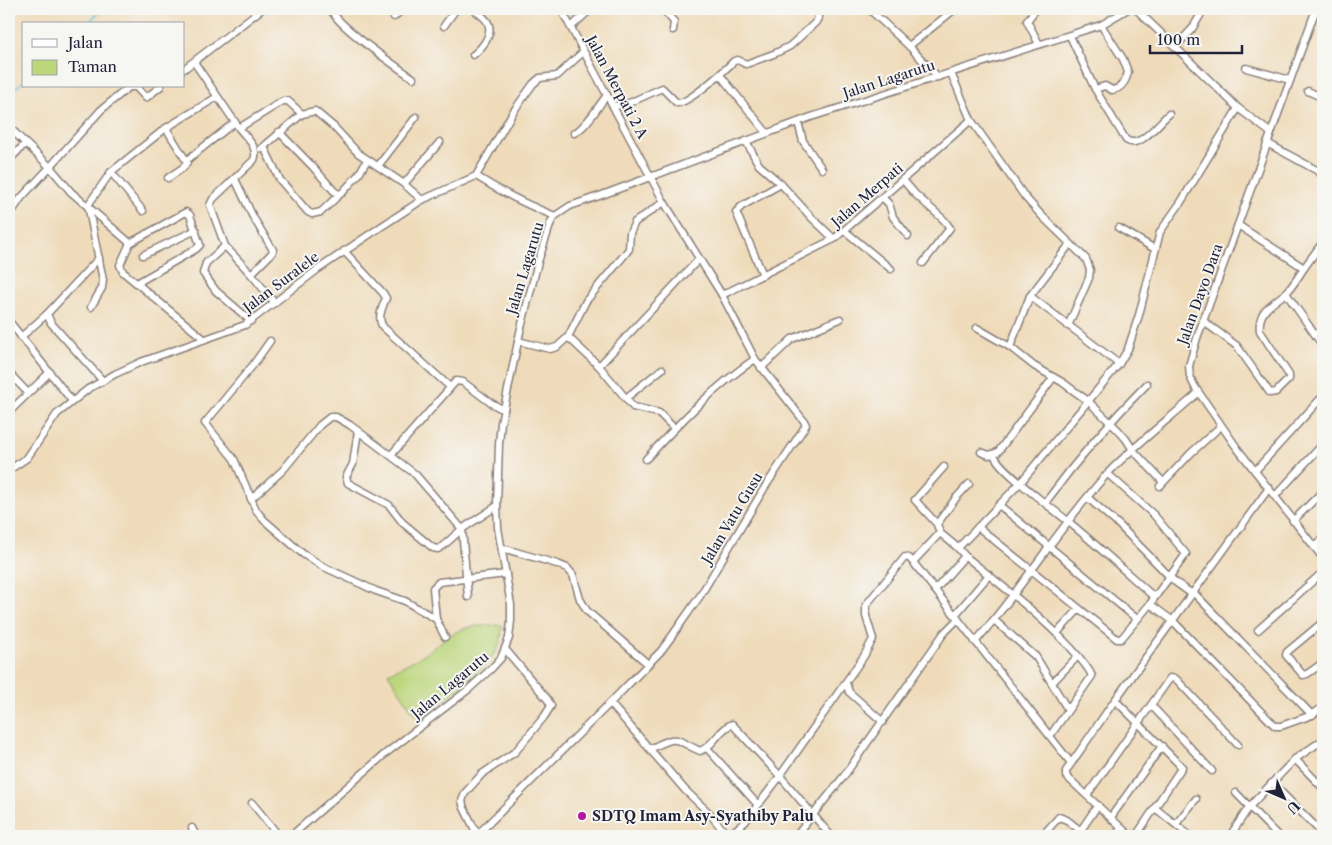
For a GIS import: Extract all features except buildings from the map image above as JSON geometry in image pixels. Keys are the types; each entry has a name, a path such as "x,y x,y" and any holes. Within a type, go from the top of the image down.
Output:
{"street":[{"path":"185,68 262,9"},
{"path":"331,9 333,14 357,37 413,78"},
{"path":"394,17 403,9"},
{"path":"444,26 456,9"},
{"path":"473,55 484,44 489,26 487,21 474,9"},
{"name":"Jalan Merpati 2 A","path":"561,9 651,177"},
{"path":"571,27 591,9"},
{"path":"663,9 674,22 673,30"},
{"path":"613,106 626,104 662,88 679,104 720,75 734,61 738,60 746,64 776,54 790,46 816,22 818,18 816,9"},
{"path":"869,9 909,46 938,77"},
{"path":"877,15 882,9"},
{"path":"909,46 955,9"},
{"path":"1036,9 1027,21 1039,44"},
{"name":"Jalan Lagarutu","path":"291,836 385,754 474,684 496,664 505,649 509,638 511,605 497,506 499,444 518,341 538,262 551,222 555,216 570,206 746,140 1039,44 1070,36 1101,25 1128,9"},
{"path":"1136,9 1238,108 1271,133"},
{"path":"1176,46 1192,29 1204,9"},
{"name":"Jalan Dayo Dara","path":"1316,9 1196,338 1189,366 1190,377 1221,426 1323,558"},
{"path":"1095,89 1105,86 1112,90 1117,89 1124,81 1128,72 1123,59 1101,25"},
{"path":"1070,36 1095,89 1123,137 1129,142 1138,140 1152,132 1169,114"},
{"path":"555,216 533,208 499,191 476,176 513,112 533,84 540,78 557,76 583,52"},
{"path":"194,62 256,152"},
{"path":"1246,68 1290,80"},
{"path":"951,73 971,120 1025,197 1041,216 1086,259 1090,270 1089,278 1068,326"},
{"path":"720,75 767,133"},
{"path":"9,213 100,110 128,88"},
{"path":"137,88 146,98 158,88"},
{"path":"1308,91 1323,98"},
{"path":"574,133 578,132 607,95"},
{"path":"91,307 103,284 88,205 111,172 166,128 217,97"},
{"path":"168,178 184,167 187,160 237,125 285,100 290,102 302,114"},
{"path":"958,548 1021,482 1119,364 1128,350 1139,315 1155,249 1164,226 1181,202 1238,108"},
{"path":"274,303 225,246 210,202 254,160 256,152 302,114 313,110 320,114 358,153 404,184 422,200"},
{"path":"378,166 416,117"},
{"name":"Jalan Merpati","path":"722,295 834,239 971,120"},
{"path":"798,122 803,141 822,169"},
{"path":"166,128 187,160"},
{"path":"12,130 50,167 71,192 130,243"},
{"path":"280,132 334,191 340,194"},
{"path":"746,140 759,165 781,184 834,239"},
{"path":"404,184 440,142"},
{"path":"1267,143 1321,168 1323,176"},
{"path":"9,160 25,144"},
{"path":"264,147 280,180 308,212 312,214 321,212 340,194 359,174 367,160"},
{"path":"111,172 143,211"},
{"name":"Jalan Suralele","path":"9,470 27,458 57,414 72,401 103,381 141,362 235,329 251,321 344,251 422,200 476,176"},
{"name":"Jalan Vatu Gusu","path":"477,836 648,664 682,624 765,487 806,425 755,359 722,295 664,202 651,177"},
{"path":"235,179 253,217 272,250 272,253 251,274"},
{"path":"903,180 950,228 923,263"},
{"path":"763,275 737,211 781,184"},
{"path":"883,198 889,204 893,217 908,236"},
{"path":"518,341 553,349 568,337 586,301 629,249 630,233 636,222 664,202"},
{"path":"136,284 200,245 190,215 186,212 130,243 120,264 121,270 136,284 204,339"},
{"path":"1238,225 1304,268"},
{"path":"1119,228 1155,249"},
{"path":"143,255 196,230"},
{"path":"845,231 891,269"},
{"path":"1203,321 1237,346 1269,392 1273,393 1290,377 1260,331 1266,308 1286,293 1323,242"},
{"path":"1010,347 1030,296 1070,244"},
{"path":"225,246 206,263 203,273 216,291 251,321"},
{"path":"344,251 386,298 380,317 380,323 383,327 450,387"},
{"path":"22,337 47,314 99,258"},
{"path":"599,366 699,259"},
{"path":"1286,293 1323,346"},
{"path":"1030,296 1119,364"},
{"path":"47,314 51,322 103,381"},
{"path":"761,368 792,339 840,319"},
{"path":"9,323 72,401"},
{"path":"977,328 1010,347 1034,366 1088,401 1126,439 1162,484 1221,426"},
{"path":"568,337 599,366 633,407 659,413 674,428"},
{"path":"270,341 205,422 234,459 256,510 264,520 314,562 376,591 405,601 436,619"},
{"path":"646,459 693,409 727,379 755,359"},
{"path":"626,398 662,369"},
{"path":"9,412 50,372"},
{"path":"9,373 28,392"},
{"path":"981,452 989,455 998,452 1053,378"},
{"path":"391,455 456,381 463,382 491,403 504,410"},
{"path":"1045,503 1078,459 1110,422 1147,384"},
{"path":"974,642 1014,596 1069,522 1108,474 1198,392"},
{"path":"1255,471 1323,396"},
{"path":"251,499 283,470 320,425 330,417 336,417 391,455 414,474 462,529 468,597"},
{"path":"358,431 353,464 346,477 348,483 389,505 403,523 433,548 438,549 443,546 462,529 497,506"},
{"path":"1276,496 1323,444"},
{"path":"994,454 995,458 1021,482 1154,597"},
{"path":"944,467 915,500 937,524 940,533 1057,633 1078,656 1092,676 1050,736"},
{"path":"978,527 1117,639 1123,638 1186,554 1184,549 1154,515 1108,474"},
{"path":"937,524 949,506 969,484"},
{"path":"1130,836 1066,776 1066,771 1115,700 1269,488"},
{"path":"1294,521 1323,491"},
{"path":"1088,498 1119,525 1170,577 1192,593 1312,715"},
{"path":"999,505 1137,619"},
{"path":"913,562 940,533"},
{"path":"1314,547 1323,539"},
{"path":"502,548 566,568 573,575 580,599 587,612 648,664"},
{"path":"935,590 965,556"},
{"path":"610,703 685,790 709,813 728,836 745,822 780,776 867,651 873,639 866,616 866,606 905,557 913,562 1071,763"},
{"path":"1258,630 1323,572"},
{"path":"445,636 436,619 433,588 435,584 506,574"},
{"path":"796,836 814,816 883,722 904,688 989,575"},
{"path":"1150,604 1172,621 1274,726 1281,726 1312,715 1323,707"},
{"path":"1057,633 1079,609"},
{"path":"994,620 1031,652 1068,710"},
{"path":"1323,622 1286,653 1303,675 1323,663"},
{"path":"477,836 462,801 465,793 482,774 515,752 544,717 550,706 548,700 505,649"},
{"path":"1052,683 1078,656"},
{"path":"1088,795 1170,678 1173,678 1238,745"},
{"path":"846,683 849,692 883,722"},
{"path":"1115,700 1181,765 1182,769 1136,836"},
{"path":"1151,705 1212,771"},
{"path":"650,749 673,739 681,740 700,751 707,748 726,727 732,724 780,776 831,836"},
{"path":"1230,836 1249,807 1295,759 1323,740"},
{"path":"1111,817 1162,746"},
{"path":"707,748 758,805"},
{"path":"1295,759 1323,786"},
{"path":"1272,784 1321,833"},
{"path":"1236,793 1278,836"},
{"path":"1176,824 1196,799"},
{"path":"252,803 279,836"},
{"path":"1042,836 1059,817 1067,820 1079,833 1098,805"},
{"path":"1155,808 1190,836"},
{"path":"192,828 196,836"},
{"path":"1116,836 1121,828"}],"green space":[{"path":"502,625 498,647 487,663 459,689 418,720 388,673 419,658 451,635 463,629 474,626"}],"waterway":[{"path":"89,22 102,9"},
{"path":"9,94 22,83"}],"place":[{"name":"SDTQ Imam Asy-Syathiby Palu","path":"582,816"}]}
